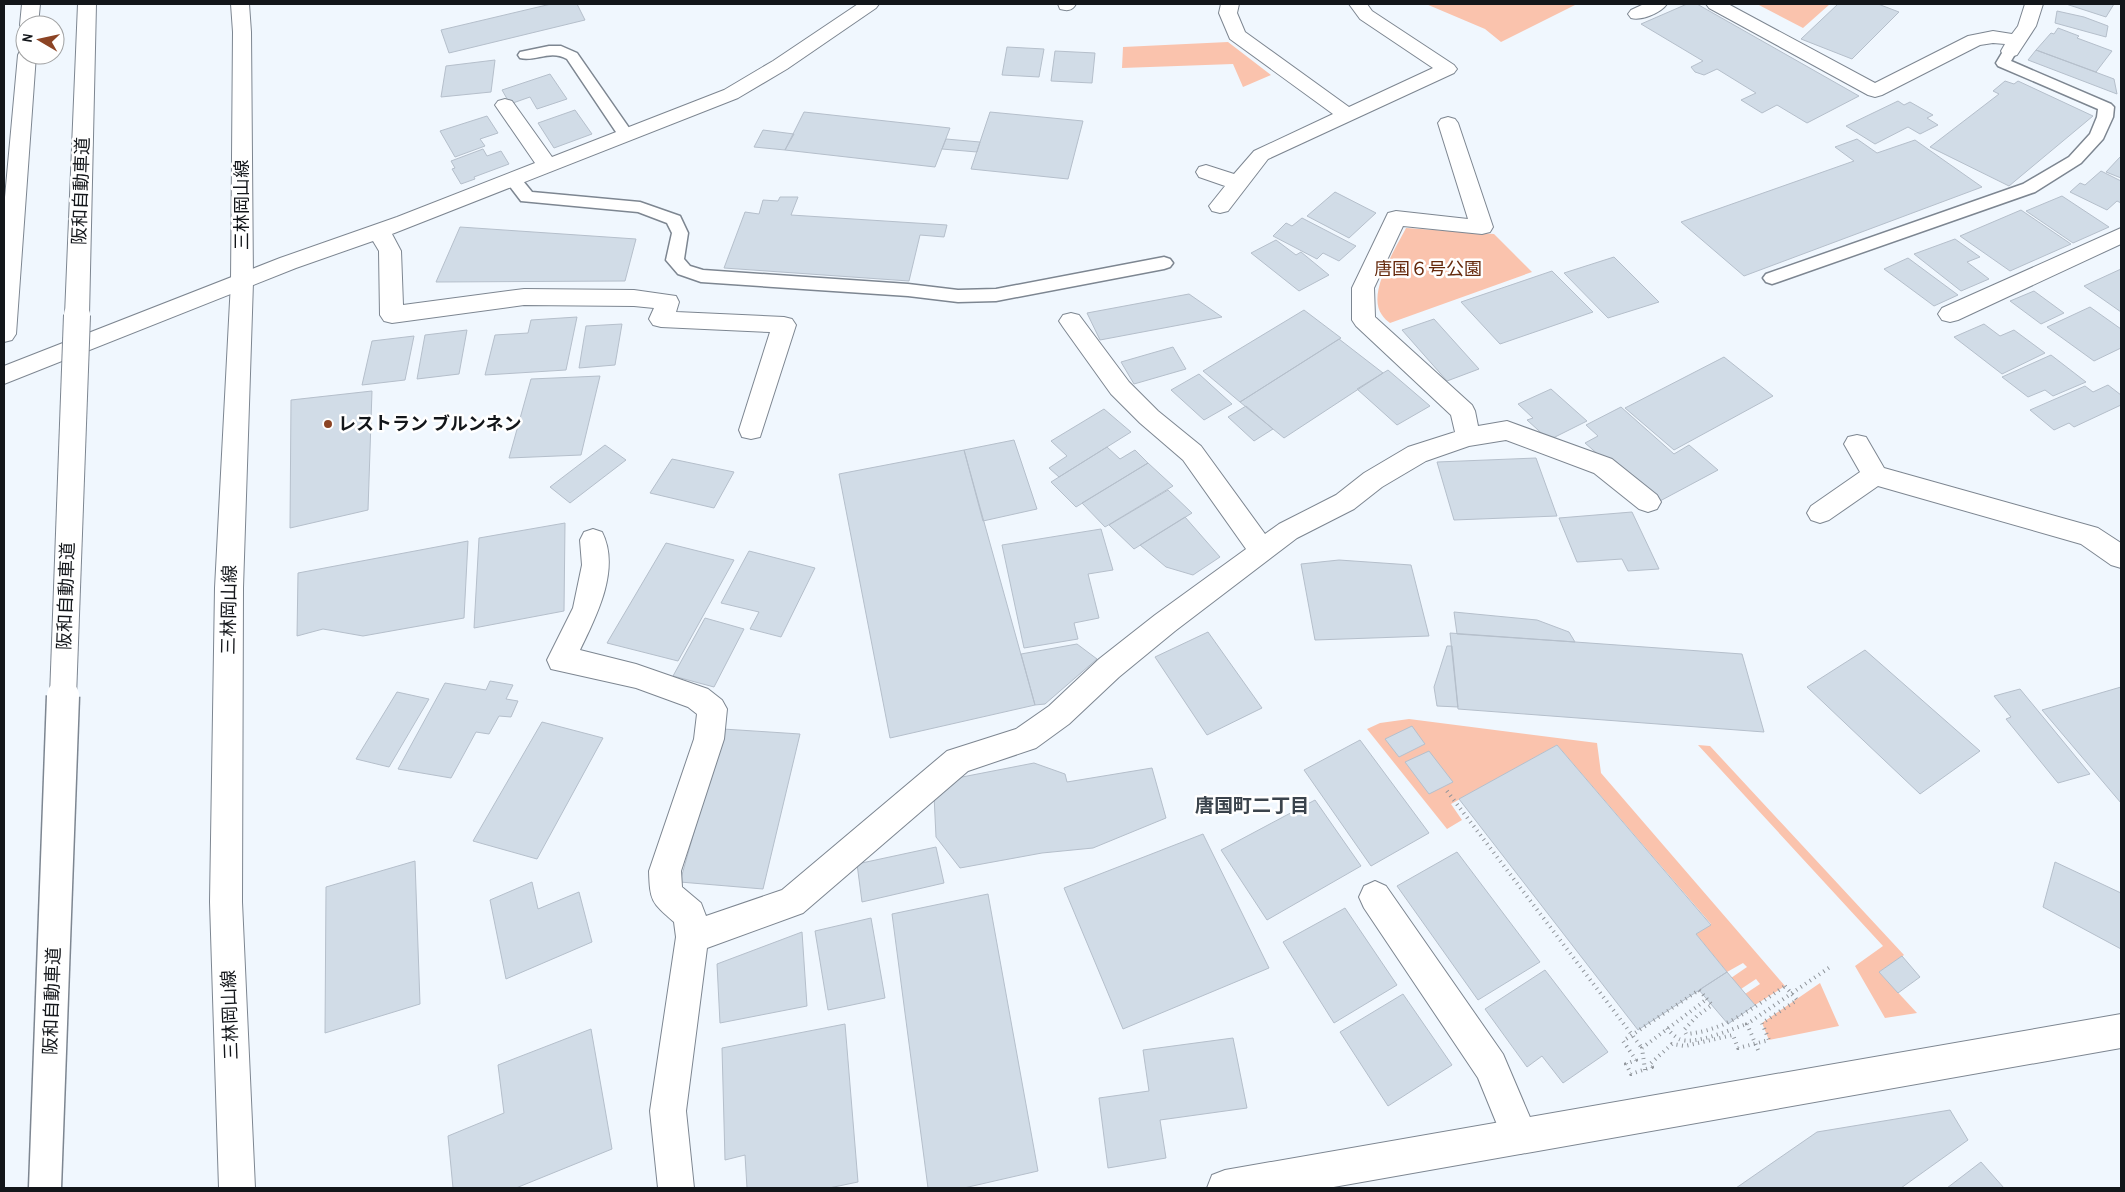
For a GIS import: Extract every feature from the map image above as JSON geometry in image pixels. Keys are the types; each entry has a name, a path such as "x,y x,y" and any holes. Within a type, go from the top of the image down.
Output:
{"main road":[{"name":"阪和自動車道","path":"45,1188 87,4"},
{"name":"三林岡山線","path":"233,4 242,32"},
{"name":"三林岡山線","path":"237,1188 226,902 228,588 242,282 242,32 240,4"},
{"path":"4,374 288,263 379,232 732,94 780,65 870,4"},
{"path":"1230,4 1228,13 1236,35 1347,115"},
{"path":"1220,206 1261,155 1447,69 1366,15 1358,4"},
{"path":"1637,14 1658,4"},
{"path":"1715,4 1875,90 1975,40 1993,38 2014,46 2027,26 2034,4"},
{"path":"4,334 26,65"},
{"path":"505,104 548,165"},
{"path":"1448,124 1482,227 1396,218 1363,288 1364,320 1463,411 1468,437"},
{"path":"1206,172 1239,183"},
{"path":"379,232 390,252 392,315 524,297 634,298 668,302 661,319 784,325 751,430"},
{"path":"1950,314 2121,235"},
{"path":"1071,321 1120,388 1149,417 1192,453 1262,551"},
{"path":"692,937 792,902 958,762 1025,739 1059,714 1109,668 1165,623 1288,531 1345,502 1373,480 1417,454 1468,437 1507,430 1602,466 1648,502"},
{"path":"1857,444 1875,475 2088,536 2121,556"},
{"path":"1820,513 1875,475"},
{"path":"593,540 596,565 586,608 561,660 589,664 636,676 698,698 712,709 709,740 665,871 666,894 689,914 692,937 668,1111 676,1188"},
{"path":"1375,896 1491,1066 1520,1136"},
{"path":"1225,1188 2121,1031"}],"lane":[{"path":"1772,278 2028,188 2075,160 2097,136 2105,117 2106,107 2003,63 2014,46"},
{"path":"524,55 552,50 567,52 572,56 626,135"},
{"path":"513,180 527,197 640,207 674,220 680,233 675,260 684,270 701,276 958,296 996,295 1164,263"}],"path":[{"path":"1447,791 1642,1048 1645,1070 1662,1112"},
{"path":"1667,1028 1682,1040 1688,1040 1747,1024 1830,967"},
{"path":"1784,986 1796,1000 1762,1024 1769,1040 1738,1048 1734,1035 1685,1046 1672,1044 1650,1064 1652,1067 1631,1074 1626,1064 1636,1060 1623,1041 1699,990 1707,999 1712,1005 1697,1016 1684,1030 1686,1034 1693,1035 1728,1024 1784,986"},
{"path":"1642,1048 1707,999"},
{"path":"1747,1024 1774,1092"}],"green space":[{"path":"1426,4 1577,4 1501,42 1485,29"},
{"path":"1757,4 1830,4 1803,28"},
{"path":"1228,42 1271,75 1243,87 1233,64 1122,68 1123,47"},
{"name":"唐国６号公園","path":"1406,228 1494,234 1532,272 1390,323 1382,315 1378,306 1378,295 1384,271"},
{"path":"1409,719 1597,743 1601,773 1785,986 1755,1005 1745,994 1760,984 1756,979 1741,989 1731,978 1747,967 1743,963 1727,972 1696,934 1711,924 1557,745 1451,804 1462,820 1447,829 1367,729 1380,723"},
{"path":"1698,745 1710,746 1904,955 1879,972 1917,1013 1885,1018 1855,966 1883,946"},
{"path":"1820,983 1839,1026 1769,1040 1762,1023"}],"building":[{"path":"551,4 577,4 585,20 449,53 441,30"},
{"path":"1687,4 1697,4 1859,96 1807,123 1777,105 1762,113 1741,100 1756,93 1717,69 1704,75 1695,72 1691,67 1703,61 1641,24"},
{"path":"1838,4 1878,4 1899,12 1852,59 1801,39"},
{"path":"2066,4 2114,4 2106,17"},
{"path":"2057,11 2084,17 2108,26 2106,37 2055,23"},
{"path":"2058,28 2079,36 2077,38 2112,51 2096,72 2036,50"},
{"path":"1007,47 1044,49 1039,77 1002,75"},
{"path":"2036,50 2114,79 2117,94 2028,60"},
{"path":"1055,51 1095,53 1092,83 1051,81"},
{"path":"495,60 491,92 441,97 446,66"},
{"path":"550,74 567,99 537,109 530,97 510,104 502,90"},
{"path":"2005,81 2014,84 2018,81 2093,116 2009,186 1930,147 1999,94 1993,91"},
{"path":"1898,101 1904,105 1910,102 1933,115 1927,118 1938,125 1920,134 1908,127 1875,144 1846,126"},
{"path":"575,110 592,134 554,148 538,123"},
{"path":"804,112 950,128 935,167 785,150"},
{"path":"990,112 1083,121 1068,179 971,169"},
{"path":"487,116 498,133 480,139 485,146 455,157 440,131"},
{"path":"763,130 794,134 785,150 754,147"},
{"path":"946,139 980,142 977,152 942,149"},
{"path":"1857,139 1877,153 1915,140 1982,187 1744,276 1681,222 1854,161 1835,147"},
{"path":"483,149 487,156 501,151 509,164 461,184 452,169 455,168 451,161"},
{"path":"2121,158 2121,178 2106,172"},
{"path":"2101,171 2121,181 2121,203 2117,201 2107,210 2070,192 2080,183 2085,185"},
{"path":"1335,192 1376,213 1349,238 1307,216"},
{"path":"2062,196 2109,227 2073,243 2026,211"},
{"path":"780,197 798,197 791,215 947,225 944,237 920,235 909,281 724,268 745,212 759,214 763,200 778,201"},
{"path":"2021,210 2071,244 2010,271 1960,236"},
{"path":"1302,218 1356,246 1339,261 1323,253 1317,259 1273,236 1286,223 1292,226"},
{"path":"460,227 636,239 625,281 436,282"},
{"path":"1955,239 1980,257 1967,262 1989,279 1961,291 1914,254"},
{"path":"1276,240 1296,255 1301,252 1329,275 1299,291 1251,253"},
{"path":"1614,257 1659,302 1608,318 1564,273"},
{"path":"1908,258 1958,295 1934,306 1884,269"},
{"path":"2121,269 2121,312 2084,286"},
{"path":"1552,271 1593,312 1500,344 1461,302"},
{"path":"2034,291 2064,313 2041,324 2010,301"},
{"path":"1189,294 1222,317 1100,340 1087,313"},
{"path":"2090,307 2121,329 2121,348 2094,361 2047,327"},
{"path":"1304,310 1341,338 1240,402 1203,371"},
{"path":"577,317 566,370 485,375 495,335 528,333 531,320"},
{"path":"1434,319 1479,369 1447,381 1402,330"},
{"path":"622,324 615,365 579,368 586,326"},
{"path":"1984,324 2000,336 2014,330 2045,353 2002,374 1954,337"},
{"path":"467,330 459,374 417,379 425,335"},
{"path":"414,336 405,380 362,385 372,341"},
{"path":"1339,339 1383,373 1284,438 1240,402"},
{"path":"1173,347 1186,369 1134,384 1121,362"},
{"path":"2051,355 2086,382 2053,396 2045,390 2028,397 2002,377"},
{"path":"1724,357 1773,396 1674,450 1625,408"},
{"path":"1388,370 1430,406 1397,425 1357,389"},
{"path":"1199,374 1232,404 1204,420 1171,390"},
{"path":"600,376 581,455 509,458 531,379"},
{"path":"2108,385 2121,395 2121,405 2074,427 2069,423 2054,430 2030,410 2085,386 2093,392"},
{"path":"1551,389 1587,421 1549,440 1527,420 1533,418 1518,404"},
{"path":"372,391 368,510 290,528 291,400"},
{"path":"1246,406 1273,429 1254,441 1228,417"},
{"path":"1621,407 1674,454 1689,445 1718,470 1660,501 1614,460 1608,463 1585,443 1598,436 1586,425"},
{"path":"1104,409 1131,432 1059,477 1049,468 1067,456 1051,441"},
{"path":"1014,440 1037,509 983,521 964,450"},
{"path":"605,445 626,460 570,503 550,487"},
{"path":"1107,447 1120,459 1135,450 1148,463 1076,507 1051,482"},
{"path":"964,450 1035,705 890,738 839,474"},
{"path":"1536,458 1557,516 1454,520 1437,462"},
{"path":"672,459 734,472 714,508 650,493"},
{"path":"1148,463 1173,486 1105,527 1082,503"},
{"path":"1168,490 1192,513 1134,549 1109,525"},
{"path":"1632,512 1659,569 1628,571 1622,559 1577,562 1559,518"},
{"path":"1185,517 1220,557 1193,575 1166,567 1140,545"},
{"path":"565,523 564,611 474,628 479,538"},
{"path":"1101,529 1113,570 1088,574 1099,618 1074,623 1078,639 1024,648 1002,545"},
{"path":"468,541 464,618 363,636 323,629 297,636 298,573"},
{"path":"666,543 734,560 678,661 607,643"},
{"path":"749,551 815,568 781,637 750,629 759,612 721,603"},
{"path":"1339,560 1411,565 1429,636 1315,640 1301,564"},
{"path":"1454,612 1537,620 1569,632 1575,642 1457,634"},
{"path":"705,618 744,629 714,687 673,676"},
{"path":"1208,632 1262,708 1207,735 1155,657"},
{"path":"1450,633 1742,654 1764,732 1458,709"},
{"path":"1077,644 1097,659 1045,704 1035,705 1021,654"},
{"path":"1447,646 1452,646 1458,707 1437,706 1434,687"},
{"path":"1865,650 1980,751 1920,794 1807,687"},
{"path":"490,681 513,685 506,699 518,701 511,717 499,716 489,734 476,732 451,778 398,769 445,683 486,690"},
{"path":"2121,687 2121,803 2042,710"},
{"path":"2020,689 2090,774 2058,783 2006,719 2011,717 1994,696"},
{"path":"397,692 429,699 389,767 356,759"},
{"path":"542,722 603,738 537,859 473,841"},
{"path":"1412,726 1425,744 1399,757 1385,739"},
{"path":"723,729 800,734 763,889 680,882"},
{"path":"1360,740 1429,833 1371,866 1304,770"},
{"path":"1557,745 1711,925 1696,934 1727,972 1638,1030 1459,799"},
{"path":"1429,751 1453,782 1429,794 1405,762"},
{"path":"1034,763 1065,774 1067,782 1152,768 1166,818 1093,848 1042,853 960,868 936,837 934,795 957,778"},
{"path":"1315,800 1361,866 1267,920 1221,850"},
{"path":"1203,834 1269,968 1123,1029 1064,888"},
{"path":"936,847 944,883 862,902 857,864"},
{"path":"1457,852 1540,962 1478,1000 1397,886"},
{"path":"415,861 420,1004 325,1033 326,887"},
{"path":"2055,862 2121,893 2121,949 2043,907"},
{"path":"532,882 538,909 579,892 592,942 506,979 490,900"},
{"path":"988,894 1038,1171 964,1188 928,1188 892,914"},
{"path":"1345,908 1397,985 1334,1023 1283,942"},
{"path":"871,918 885,998 828,1010 815,931"},
{"path":"802,932 807,1006 720,1023 717,964"},
{"path":"1902,956 1920,977 1898,993 1879,972"},
{"path":"1545,970 1608,1052 1563,1083 1542,1056 1527,1067 1485,1009"},
{"path":"1727,972 1755,1005 1728,1024 1699,990"},
{"path":"1403,994 1452,1065 1388,1106 1340,1032"},
{"path":"845,1024 858,1182 829,1188 747,1188 745,1155 725,1160 722,1048"},
{"path":"591,1029 612,1149 516,1188 453,1188 448,1136 504,1113 498,1065"},
{"path":"1233,1038 1247,1108 1160,1120 1166,1158 1108,1168 1099,1098 1149,1091 1143,1050"},
{"path":"1950,1110 1968,1140 1901,1188 1736,1188 1817,1132"},
{"path":"1981,1162 2004,1188 1947,1188"}],"place":[{"name":"レストラン ブルンネン","path":"328,424"}],"district":[{"name":"唐国町二丁目","path":"1252,805"}]}
